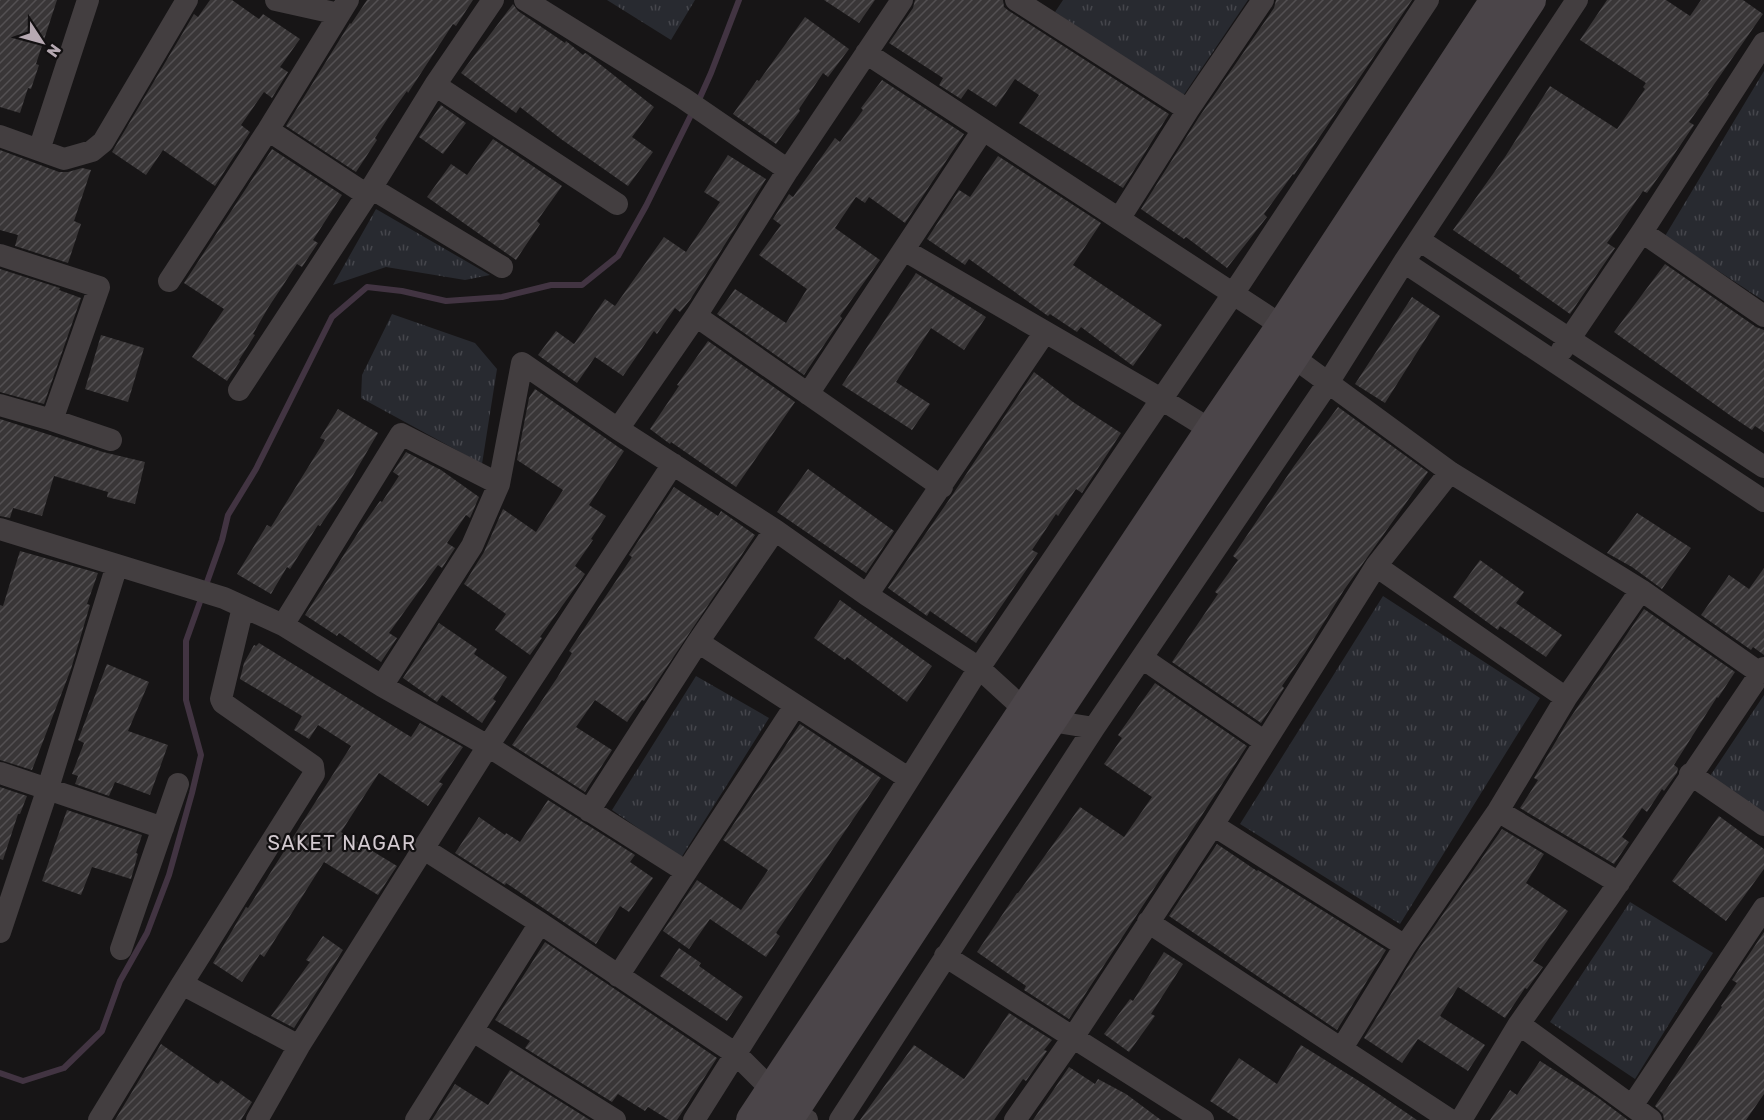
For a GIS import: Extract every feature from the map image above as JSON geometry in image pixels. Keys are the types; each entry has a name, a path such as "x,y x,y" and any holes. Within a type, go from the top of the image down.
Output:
{"main road":[{"path":"796,1118 1211,430 1293,341 1496,0"},
{"path":"752,1120 1038,716 1293,341 1530,0"}],"street":[{"path":"39,150 88,0"},
{"path":"0,136 64,159 97,147 187,0"},
{"path":"169,281 268,130 344,7 276,0"},
{"path":"238,390 369,191 435,85 493,0"},
{"path":"525,0 683,98 788,170"},
{"path":"618,429 696,315 788,170 902,0"},
{"path":"1119,219 1188,110 1263,0"},
{"path":"694,1120 979,668 1233,294 1428,0"},
{"path":"840,1120 1094,728 1328,383 1404,262 1577,0"},
{"path":"1030,3 1188,110"},
{"path":"1554,361 1642,232 1764,43"},
{"path":"866,53 1233,294 1293,341 1328,383 1450,472 1641,590 1762,671 1519,1024 1461,1120"},
{"path":"435,85 617,204"},
{"path":"268,130 502,267"},
{"path":"808,394 983,130"},
{"path":"1642,232 1764,316"},
{"path":"1419,240 1764,467"},
{"path":"904,250 1211,430"},
{"path":"0,255 99,287 52,420"},
{"path":"1404,262 1764,501"},
{"path":"696,315 942,487"},
{"path":"867,595 1045,332"},
{"path":"382,686 472,546 499,484 522,363 979,668 1038,716 1094,728"},
{"path":"0,405 111,440"},
{"path":"283,625 401,434 499,484"},
{"path":"263,1118 299,1046 489,746 673,464"},
{"path":"1015,1120 1072,1039 1213,825 1376,566 1450,472"},
{"path":"0,529 234,602 283,625 382,686 489,746 685,871"},
{"path":"589,811 698,642 775,530"},
{"path":"0,932 48,788 117,565"},
{"path":"1376,566 1566,698"},
{"path":"1342,1048 1405,946 1498,811 1566,698 1641,590"},
{"path":"99,1120 314,774 313,766 223,703 221,699 234,602"},
{"path":"698,642 908,778"},
{"path":"1142,658 1265,742"},
{"path":"618,976 795,706"},
{"path":"0,773 163,828"},
{"path":"1690,774 1764,825"},
{"path":"121,950 178,784"},
{"path":"1498,811 1618,883"},
{"path":"1213,825 1405,946"},
{"path":"424,849 540,923 736,1054 796,1118"},
{"path":"1632,1106 1764,908"},
{"path":"1148,922 1450,1120"},
{"path":"416,1120 540,923"},
{"path":"945,956 1072,1039 1203,1120"},
{"path":"182,984 299,1046"},
{"path":"1519,1024 1651,1120"},
{"path":"473,1031 615,1120"}],"green space":[{"path":"607,0 695,0 671,40"},
{"path":"1063,0 1248,0 1183,96 1055,12"},
{"path":"1764,71 1764,301 1665,236"},
{"path":"376,209 490,275 465,280 386,267 333,285"},
{"path":"392,314 475,343 497,369 482,464 361,398 362,375"},
{"path":"1383,596 1540,698 1400,924 1240,824"},
{"path":"696,676 769,718 681,858 612,810"},
{"path":"1764,695 1764,816 1706,782"},
{"path":"1630,902 1713,953 1635,1079 1550,1022"}],"building":[{"path":"0,0 57,0 36,64 39,65 20,113 0,107"},
{"path":"210,0 232,0 259,19 263,14 300,39 280,67 288,72 272,98 264,92 241,125 250,132 215,186 163,150 146,175 112,152 194,14 198,17"},
{"path":"367,0 473,0 456,26 453,24 408,93 407,91 392,112 356,172 286,126 350,23"},
{"path":"824,0 875,0 859,23"},
{"path":"915,0 1003,0 1004,7 1009,11 1169,114 1123,188 1019,123 1039,95 1015,79 996,107 968,89 961,99 939,85 943,78 889,43 913,8"},
{"path":"1276,0 1412,0 1294,175 1264,214 1267,217 1227,268 1186,237 1184,239 1141,209 1199,117 1274,8"},
{"path":"1607,0 1666,0 1690,16 1701,0 1743,0 1763,14 1689,122 1694,125 1667,165 1647,193 1643,191 1607,243 1615,248 1570,314 1453,230 1505,157 1550,86 1617,129 1645,89 1643,87 1646,83 1580,40"},
{"path":"513,4 518,11 565,43 566,41 583,55 587,54 654,107 632,137 653,152 628,186 520,107 516,113 461,73"},
{"path":"805,17 849,49 828,77 823,73 776,144 733,114"},
{"path":"882,80 964,134 905,223 869,197 865,203 856,197 835,228 880,260 840,316 842,318 804,375 717,314 735,289 786,323 807,289 759,255 781,225 773,219 789,194 793,197 835,138 840,142"},
{"path":"441,105 466,123 443,154 419,137"},
{"path":"493,139 562,186 537,221 540,224 516,260 427,197 451,164 467,175"},
{"path":"272,149 342,195 313,240 318,243 302,267 297,264 268,308 253,334 255,335 227,381 192,357 224,309 184,283"},
{"path":"0,150 59,172 82,168 91,170 74,221 81,224 68,263 15,246 18,235 0,230"},
{"path":"728,155 766,179 690,300 680,312 675,308 657,334 654,331 623,376 595,357 577,383 538,355 556,331 574,344 605,299 615,306 664,237 686,252 720,202 704,192"},
{"path":"998,156 1101,223 1073,265 1162,325 1133,366 1081,327 1077,332 1050,314 1048,316 969,259 965,265 927,239 959,190 970,197"},
{"path":"1665,264 1756,327 1764,330 1764,432 1755,426 1752,430 1731,416 1614,332"},
{"path":"0,269 60,288 59,290 81,298 44,404 0,392"},
{"path":"916,273 986,317 964,350 931,328 896,382 930,404 912,430 842,385"},
{"path":"1412,297 1440,316 1385,403 1355,384"},
{"path":"101,335 144,348 128,402 85,389"},
{"path":"708,341 795,402 736,487 650,429"},
{"path":"1034,372 1073,402 1121,433 1082,493 1076,489 1058,516 1056,514 1032,550 1038,553 976,643 930,611 927,616 888,588"},
{"path":"535,389 624,451 589,505 606,516 575,566 585,574 540,637 542,638 530,655 495,630 506,614 464,584 484,552 503,509 536,532 563,490 517,460 529,398"},
{"path":"1338,407 1428,472 1344,590 1261,723 1172,662 1218,594 1215,592 1238,560 1233,556 1294,466"},
{"path":"338,409 378,433 348,484 290,569 287,567 271,594 237,574 267,525 271,527 325,440 320,438"},
{"path":"0,419 103,452 145,462 135,504 107,497 108,492 54,476 42,516 13,508 10,518 0,516"},
{"path":"406,452 441,470 479,497 470,518 466,515 447,543 455,548 442,568 438,565 389,633 397,638 381,662 339,633 337,636 305,615 365,522 399,476 393,472"},
{"path":"808,469 894,531 866,573 777,512"},
{"path":"674,487 718,516 721,511 755,535 644,701 642,700 627,722 595,700 576,727 612,750 585,792 512,745 557,678 572,653 569,651 632,557 629,555"},
{"path":"1637,513 1691,548 1662,589 1632,567 1607,553"},
{"path":"20,551 98,573 87,604 90,605 71,669 32,770 0,760 0,605 3,606"},
{"path":"1480,560 1524,592 1516,603 1562,635 1546,657 1500,626 1498,630 1453,597"},
{"path":"1764,568 1764,655 1753,647 1751,650 1701,615 1729,575 1749,589"},
{"path":"840,600 932,666 907,702 847,657 845,660 814,638"},
{"path":"1644,609 1735,672 1674,765 1678,768 1677,773 1664,791 1662,789 1647,812 1642,808 1622,837 1629,842 1614,864 1520,808 1538,780 1534,778 1568,721"},
{"path":"439,623 477,649 474,654 507,677 482,723 442,695 437,702 403,678"},
{"path":"259,643 411,737 420,723 463,747 439,782 443,784 428,806 379,773 341,832 397,866 378,895 324,862 264,957 260,954 242,982 213,963 246,907 248,908 351,746 318,725 309,739 294,730 302,716 240,679 244,663 254,645"},
{"path":"107,664 149,682 128,731 168,745 150,795 115,782 109,796 75,784 78,776 72,774 84,743 78,740"},
{"path":"1155,683 1247,746 1069,1019 1024,990 1026,986 977,952 1080,807 1124,837 1152,797 1104,764 1122,738 1118,735"},
{"path":"800,724 881,778 776,933 780,936 766,957 710,919 689,949 663,931 697,880 741,910 768,870 723,840"},
{"path":"0,787 27,796 18,814 3,860 0,859"},
{"path":"548,800 635,855 630,862 653,878 629,912 620,906 596,944 506,883 505,885 455,853 479,817 505,835 506,833 520,842"},
{"path":"67,810 142,835 131,879 92,867 81,895 42,881"},
{"path":"1719,816 1764,849 1764,869 1726,921 1672,881"},
{"path":"1502,829 1544,854 1526,883 1568,911 1533,961 1543,967 1527,989 1525,988 1505,1018 1458,987 1440,1016 1485,1045 1468,1071 1418,1039 1402,1063 1364,1038 1416,953"},
{"path":"1217,844 1386,950 1337,1030 1169,916"},
{"path":"1764,932 1764,1094 1746,1120 1664,1120 1663,1114 1655,1106 1722,1007 1737,983 1732,980"},
{"path":"323,936 343,950 294,1028 271,1016 310,962 306,960"},
{"path":"545,942 717,1058 677,1120 669,1120 648,1107 645,1111 618,1094 612,1102 525,1048 530,1041 495,1020"},
{"path":"679,948 701,963 699,966 743,997 727,1021 660,976"},
{"path":"1164,952 1183,964 1151,1014 1155,1016 1129,1052 1104,1034 1130,999 1133,1001"},
{"path":"1009,1013 1052,1040 1026,1081 1023,1079 994,1120 860,1120 914,1045 964,1079"},
{"path":"161,1044 218,1084 221,1080 252,1102 241,1120 115,1120"},
{"path":"1301,1045 1417,1120 1239,1120 1210,1101 1239,1058 1277,1084"},
{"path":"1540,1061 1597,1097 1628,1120 1490,1120 1510,1090 1517,1095"},
{"path":"1069,1067 1095,1084 1098,1079 1126,1094 1161,1120 1033,1120"},
{"path":"510,1070 590,1120 432,1120 455,1084 488,1105"}],"waterway":[{"path":"698,102 739,0"},
{"path":"0,1073 23,1081 64,1068 102,1031 120,981 147,933 169,875 201,755 186,700 186,641 222,540 228,515 256,469 332,317 367,287 402,291 446,301 502,297 551,285 582,285 618,256 646,206 693,111"}],"district":[{"name":"SAKET NAGAR","path":"342,843"}]}
